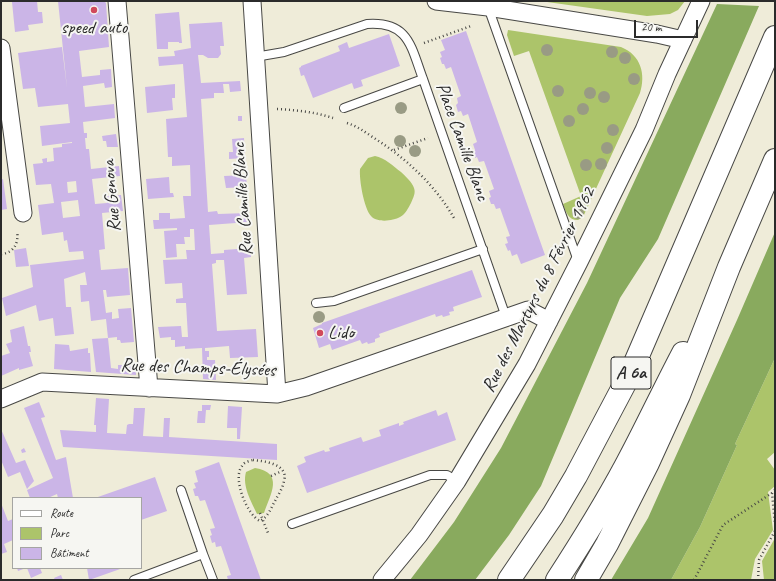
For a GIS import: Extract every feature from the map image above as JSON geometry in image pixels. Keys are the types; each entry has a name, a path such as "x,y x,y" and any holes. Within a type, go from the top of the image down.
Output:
{"highway":[{"name":"A 6a","path":"510,580 553,515 576,476 631,372 775,37"},
{"name":"A 6a","path":"586,580 607,544 648,462 679,395 729,267 775,160"},
{"path":"557,580 584,538 625,466 662,392 729,267"}],"street":[{"name":"Rue Genova","path":"117,1 148,388"},
{"name":"Rue Camille Blanc","path":"252,1 277,394"},
{"path":"436,1 488,7 657,34 683,40"},
{"name":"Rue des Martyrs du 8 Février 1962","path":"382,580 419,535 457,481 527,364 644,130 701,1"},
{"path":"1,48 20,220"},
{"name":"Rue des Champs-Élysées","path":"1,399 42,382 277,394 306,387 528,310 549,321"}],"lane":[{"path":"488,7 579,262"},
{"path":"255,57 284,52 367,24 379,23 389,25 406,37 423,79"},
{"name":"Place Camille Blanc","path":"344,108 423,79 506,317"},
{"path":"316,303 334,301 483,249"},
{"path":"292,524 430,475 447,475 457,481"},
{"path":"181,490 213,580"},
{"path":"134,580 203,554"}],"path":[{"path":"411,48 471,26"},
{"path":"259,108 298,110 336,119"},
{"name":"Place Camille Blanc","path":"343,121 355,126 394,150 427,181 448,208 454,219"},
{"path":"394,150 442,134"},
{"path":"1,254 9,252 17,244 20,220"},
{"path":"253,460 265,461 277,465 284,474 285,481 270,511 262,520 260,521 256,519 250,512 242,495 240,484 240,473 242,466 253,460"},
{"path":"272,476 282,471"},
{"path":"694,580 723,525 775,490"},
{"path":"772,493 775,524"},
{"path":"260,513 268,533"},
{"path":"758,580 759,560 775,531"}],"green space":[{"path":"540,1 685,1 678,10 670,14 647,16"},
{"path":"717,4 759,6 658,239 620,298 541,486 509,535 475,580 410,580 454,522 501,448 587,283"},
{"path":"508,30 621,47 628,50 633,55 640,66 642,72 642,86 640,93 583,217 578,220 572,219 566,213 563,204 581,196 529,51 514,56 507,35"},
{"path":"375,156 386,160 401,172 410,181 414,188 415,192 411,203 408,209 400,217 385,221 377,220 368,212 361,187 360,169 368,158"},
{"path":"775,232 775,358 735,444 737,445 700,527 671,580 611,580 648,518"},
{"path":"775,358 775,452 767,459 775,470 775,486 768,492 773,530 755,559 751,580 671,580 700,527 737,445 735,444"},
{"path":"255,468 270,474 273,485 264,513 257,514 245,483 246,472"},
{"path":"775,538 775,580 764,580 762,561"}],"building":[{"path":"37,1 38,12 42,12 43,23 28,25 29,30 15,32 12,2"},
{"path":"58,1 104,1 106,3 109,47 79,51 82,77 100,75 100,70 111,69 112,87 105,88 104,83 83,86 85,107 114,104 115,118 83,122 84,133 87,133 87,138 85,138 86,149 89,149 91,169 119,166 120,176 92,179 95,204 107,203 106,196 121,195 123,211 102,213 105,249 99,250 101,270 128,268 130,295 107,297 106,290 103,290 106,313 112,312 112,319 119,318 118,309 131,308 134,342 121,343 120,340 117,340 117,337 108,338 106,319 91,321 89,301 81,302 80,285 87,285 85,272 64,279 66,307 71,307 74,334 55,336 53,318 39,321 36,305 6,316 2,298 33,287 30,265 84,259 83,251 69,252 67,240 64,241 63,232 42,235 38,205 54,203 51,184 36,185 33,164 43,163 42,159 47,158 47,162 54,161 53,148 62,147 62,144 72,142 42,146 40,126 70,123 68,104 38,107 35,88 23,89 18,53 62,47 67,88","holes":["76,181 77,192 68,193 67,182","78,200 80,216 63,218 61,202"]},
{"path":"179,12 182,43 168,42 168,49 157,49 155,14"},
{"path":"222,22 224,46 220,46 221,54 218,58 208,58 203,55 198,55 201,83 240,81 241,91 230,92 229,84 223,84 224,93 214,93 214,98 201,99 208,212 217,211 218,214 248,213 249,222 209,225 211,254 224,253 224,250 251,248 251,257 244,258 247,294 227,295 224,260 216,260 216,263 212,264 217,331 256,329 258,357 230,358 229,346 205,348 205,351 209,351 209,357 207,357 207,360 215,360 216,380 203,379 202,348 185,349 185,346 175,347 175,340 171,340 171,337 160,338 158,327 181,326 182,337 188,337 186,303 176,303 176,299 183,298 182,283 165,284 163,260 187,259 186,250 195,250 194,229 190,229 190,237 184,237 185,244 176,244 177,257 166,258 164,231 177,230 177,228 154,229 153,220 159,220 159,213 170,213 170,219 185,218 183,196 191,196 190,165 172,166 172,157 168,157 166,119 187,117 183,64 159,66 158,57 175,56 174,51 191,48 189,24"},
{"path":"466,31 545,255 521,264 517,254 512,256 510,250 508,251 505,244 508,243 506,237 510,236 500,208 496,209 494,204 491,204 489,191 494,189 484,161 479,162 477,157 475,158 472,151 475,150 473,144 477,142 468,114 463,116 461,111 458,112 456,105 458,103 457,98 461,96 451,67 446,69 440,58 442,57 440,52 445,50 441,40"},
{"path":"389,34 400,66 361,80 363,86 354,89 352,83 313,98 304,75 301,76 299,68 301,66 340,51 338,46 347,42 349,48"},
{"path":"175,84 175,98 172,98 173,110 147,113 145,87"},
{"path":"238,116 242,116 242,121 238,121"},
{"path":"116,134 118,147 107,147 106,141 103,141 102,136"},
{"path":"244,138 245,158 229,159 229,152 233,152 232,139"},
{"path":"246,175 247,187 226,188 224,176"},
{"path":"169,177 170,193 173,193 174,197 148,199 146,179"},
{"path":"3,179 7,209 1,210 1,180"},
{"path":"26,248 29,266 16,267 14,250"},
{"path":"472,270 482,297 453,307 454,311 449,312 450,315 436,317 435,314 379,334 380,337 375,339 375,342 368,344 367,342 362,344 360,340 332,350 330,344 319,348 313,328 322,323"},
{"path":"24,326 28,346 30,346 31,352 29,352 33,366 19,370 19,368 1,376 1,356 10,353 6,344 12,342 10,330"},
{"path":"108,338 111,368 118,369 118,365 136,365 136,375 96,372 92,339"},
{"path":"55,344 69,345 70,351 88,348 88,353 90,353 91,372 54,369"},
{"path":"96,398 109,399 107,433 126,434 127,425 133,424 134,408 145,408 143,436 163,437 164,418 170,418 169,437 277,444 277,460 63,447 60,430 96,432 96,425 94,425"},
{"path":"39,402 45,417 41,418 56,460 66,457 73,497 58,497 57,494 50,497 30,497 27,490 53,478 24,408"},
{"path":"202,405 211,405 210,410 206,410 205,423 197,423 198,411 202,411"},
{"path":"228,406 242,407 240,439 237,439 237,428 227,428"},
{"path":"436,410 438,416 447,412 456,440 307,493 297,466 306,462 304,457 324,450 325,452 330,451 329,448 361,437 363,442 381,436 379,430 399,423 399,426 404,424 403,422"},
{"path":"1,429 16,463 25,460 34,481 27,489 20,472 8,477 1,460"},
{"path":"24,448 26,452 22,453 21,450"},
{"path":"219,462 261,580 228,580 227,576 231,575 221,546 216,547 215,542 212,543 210,529 215,528 205,500 200,501 198,496 195,496 193,489 196,488 194,483 198,482 195,471"},
{"path":"155,477 167,511 142,520 142,497 98,497"},
{"path":"1,503 8,521 12,519 12,540 4,544 7,552 1,554"},
{"path":"27,569 40,569 42,573 31,578"},
{"path":"87,569 120,569 89,580"},
{"path":"61,575 63,580 55,580 54,578"}],"place":[{"name":"speed auto","path":"94,10"},
{"name":"Lido","path":"320,333"}]}
